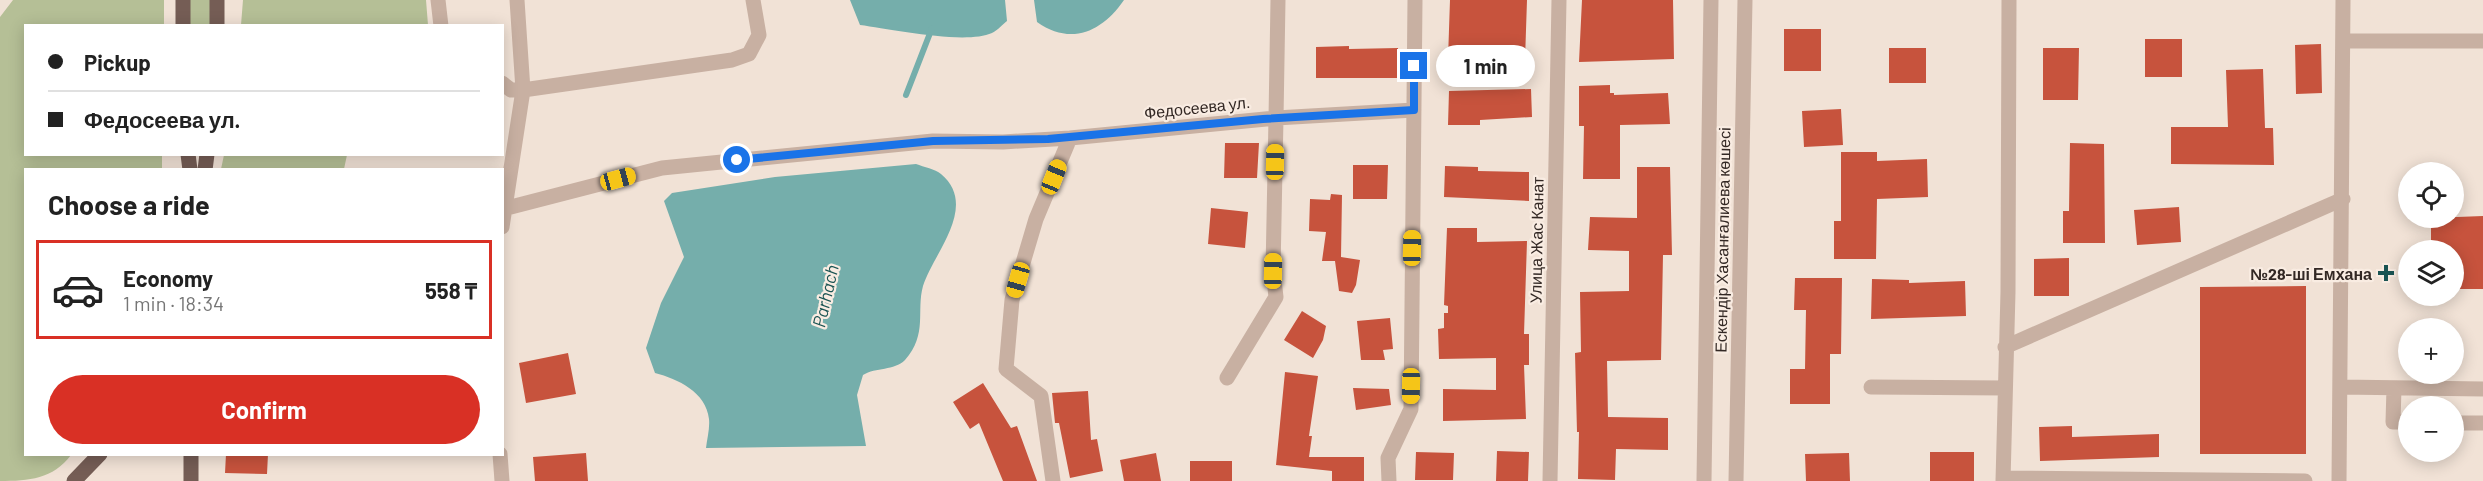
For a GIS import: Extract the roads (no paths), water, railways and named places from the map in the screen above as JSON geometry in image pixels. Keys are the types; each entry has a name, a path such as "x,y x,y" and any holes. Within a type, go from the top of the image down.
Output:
{"main road":[{"path":"183,0 183,24"},
{"path":"217,0 217,24"},
{"path":"74,481 98,456"},
{"path":"191,456 191,481"}],"street":[{"path":"438,0 441,24"},
{"path":"504,219 523,90 516,0"},
{"path":"504,85 511,90 523,90 732,60 749,54 759,35 753,0"},
{"path":"1227,378 1276,297 1273,271 1278,0"},
{"path":"1389,481 1388,458 1411,409 1415,0"},
{"name":"Улица Жас Канат","path":"1550,481 1559,0"},
{"name":"Ескендір Хасанғалиева көшесі","path":"1704,481 1711,0"},
{"name":"Ескендір Хасанғалиева көшесі","path":"1736,481 1745,0"},
{"path":"2009,0 2003,479 2305,481"},
{"path":"2339,481 2343,0"},
{"path":"2343,41 2483,41"},
{"name":"Федосеева ул.","path":"507,208 662,168 693,164 933,141 1003,142 1070,138 1276,118 1414,110"},
{"path":"1053,481 1041,396 1006,369 1012,300 1036,219 1070,138"},
{"path":"2005,347 2343,199"},
{"path":"1871,387 2005,388"},
{"path":"2340,387 2483,389"},
{"path":"2394,388 2394,422 2398,422"},
{"path":"2464,423 2483,423"},
{"path":"500,456 502,481"}],"water":[{"path":"850,0 1005,0 1007,21 992,33 980,36 947,37 908,32 860,25"},
{"path":"1034,0 1124,0 1106,20 1096,27 1074,34 1062,33 1037,22"},
{"path":"916,164 939,172 952,187 956,200 955,215 944,244 923,286 919,332 912,350 901,363 863,375 857,395 866,446 706,448 709,419 703,401 690,388 655,373 646,348 661,303 684,257 664,201 672,193 775,177"}],"waterway":[{"name":"Parhach","path":"906,95 932,28"}],"place":[{"name":"№28-ші Емхана","path":"2386,273"}]}
